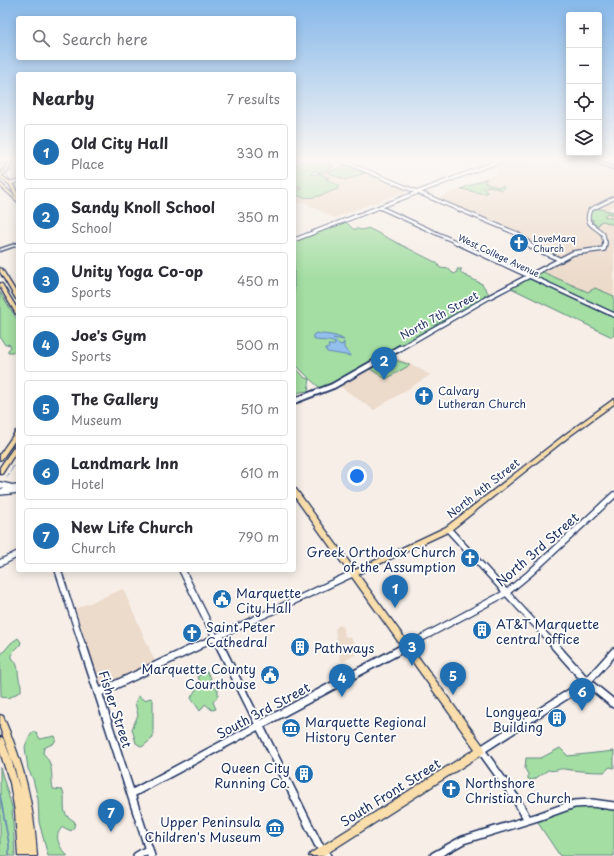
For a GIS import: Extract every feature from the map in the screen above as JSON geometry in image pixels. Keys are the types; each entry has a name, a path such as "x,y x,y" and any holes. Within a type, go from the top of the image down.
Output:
{"main road":[{"path":"0,250 16,245"},
{"path":"0,269 2,276 16,296"},
{"path":"0,284 16,311"},
{"name":"North 4th Street","path":"354,573 448,529 614,400"},
{"path":"0,458 16,435"},
{"path":"0,472 16,448"},
{"path":"296,494 481,750"},
{"path":"0,719 15,754 24,784 30,815 32,856"},
{"path":"0,741 9,763 16,788 21,818 23,856"},
{"name":"South Front Street","path":"314,856 325,853 481,750"}],"street":[{"path":"296,239 400,199"},
{"path":"434,199 519,235 532,247 561,260"},
{"name":"North 7th Street","path":"296,400 333,386 529,276 561,260 578,252 604,249 605,239 602,234 587,220 590,210 612,199"},
{"name":"West College Avenue","path":"379,207 614,315"},
{"path":"0,485 16,489"},
{"path":"0,492 16,490"},
{"name":"North 3rd Street","path":"406,647 506,593 529,574 614,495"},
{"path":"448,529 587,682 614,704"},
{"path":"0,563 16,555"},
{"name":"Fisher Street","path":"59,572 150,852"},
{"path":"183,572 325,853"},
{"path":"98,693 354,573"},
{"name":"South 3rd Street","path":"132,794 406,647"},
{"path":"528,820 516,799 481,750 587,682 614,652"},
{"path":"434,856 463,840 574,804 592,803 614,806"},
{"path":"137,856 150,852"}],"shaded area":[{"path":"296,199 385,199 334,218 303,202 296,204"},
{"path":"436,199 614,199 614,206 608,209 614,212 614,296 595,288 588,292 541,271 563,259 537,247 522,235"},
{"path":"390,355 409,363 430,375 374,410 338,385"},
{"path":"123,589 156,664 104,688 101,686 75,609"},
{"path":"339,625 343,627 345,636 351,638 359,652 343,662 340,659 335,629"}],"green space":[{"path":"596,208 614,212 614,215 607,213 604,216 614,219 614,225 603,221 600,222 598,226 591,222 594,220 589,219 591,212"},
{"path":"346,222 353,229 362,230 368,228 437,263 440,268 449,269 455,274 457,269 462,269 460,271 462,274 482,284 489,294 484,295 487,297 321,389 296,365 296,241"},
{"path":"543,272 588,292 595,288 614,296 614,313 535,276"},
{"path":"529,279 614,318 614,335 612,337 511,288"},
{"path":"0,292 16,318 16,353 8,352 11,347 9,344 5,345 0,337"},
{"path":"390,358 410,365 386,379 370,369"},
{"path":"296,368 305,378 310,379 308,391 300,392 296,395"},
{"path":"18,638 21,642 12,653 12,658 17,667 21,691 9,698 1,697 0,656 11,643"},
{"path":"207,672 211,678 208,685 209,687 218,688 218,696 213,702 216,709 212,710 205,704 200,711 191,698 199,682 198,676"},
{"path":"138,696 144,700 151,698 153,700 153,738 142,747 136,743 132,729 138,715 135,703"},
{"path":"33,732 36,732 40,739 55,736 56,739 54,743 44,748 43,753 51,766 53,789 62,790 64,796 65,813 75,822 71,831 63,827 58,834 58,842 62,850 68,856 48,856 39,822 38,799 33,779 28,769 25,747"},
{"path":"560,748 568,756 614,751 614,768 610,767 604,772 562,769 553,771 548,770 533,780 528,779 528,774 525,769 526,758 541,758"},
{"path":"0,767 12,807 15,856 0,856"},
{"path":"574,804 614,806 614,856 560,856 536,818"}],"water":[{"path":"316,333 341,338 344,340 333,338 340,345 344,342 344,348 351,356 327,352 325,349 329,348 328,345 335,345 335,343 315,340 313,335"}],"waterway":[{"path":"7,477 16,465"},
{"path":"0,795 9,844 9,856"}],"place":[{"name":"LoveMarq Church","path":"519,243"},
{"name":"Sandy Knoll School","path":"384,380"},
{"name":"Calvary Lutheran Church","path":"424,396"},
{"name":"Greek Orthodox Church of the Assumption","path":"470,558"},
{"name":"Marquette City Hall","path":"222,599"},
{"name":"Old City Hall","path":"395,608"},
{"name":"AT&T Marquette central office","path":"482,630"},
{"name":"Saint Peter Cathedral","path":"192,633"},
{"name":"Pathways","path":"300,647"},
{"name":"Unity Yoga Co-op","path":"412,666"},
{"name":"Marquette County Courthouse","path":"270,675"},
{"name":"The Gallery","path":"453,695"},
{"name":"Joe's Gym","path":"342,697"},
{"name":"Landmark Inn","path":"582,711"},
{"name":"Longyear Building","path":"557,718"},
{"name":"Marquette Regional History Center","path":"291,728"},
{"name":"Queen City Running Co.","path":"304,774"},
{"name":"Northshore Christian Church","path":"451,789"},
{"name":"Upper Peninsula Children's Museum","path":"275,828"},
{"name":"New Life Church","path":"111,832"}]}
